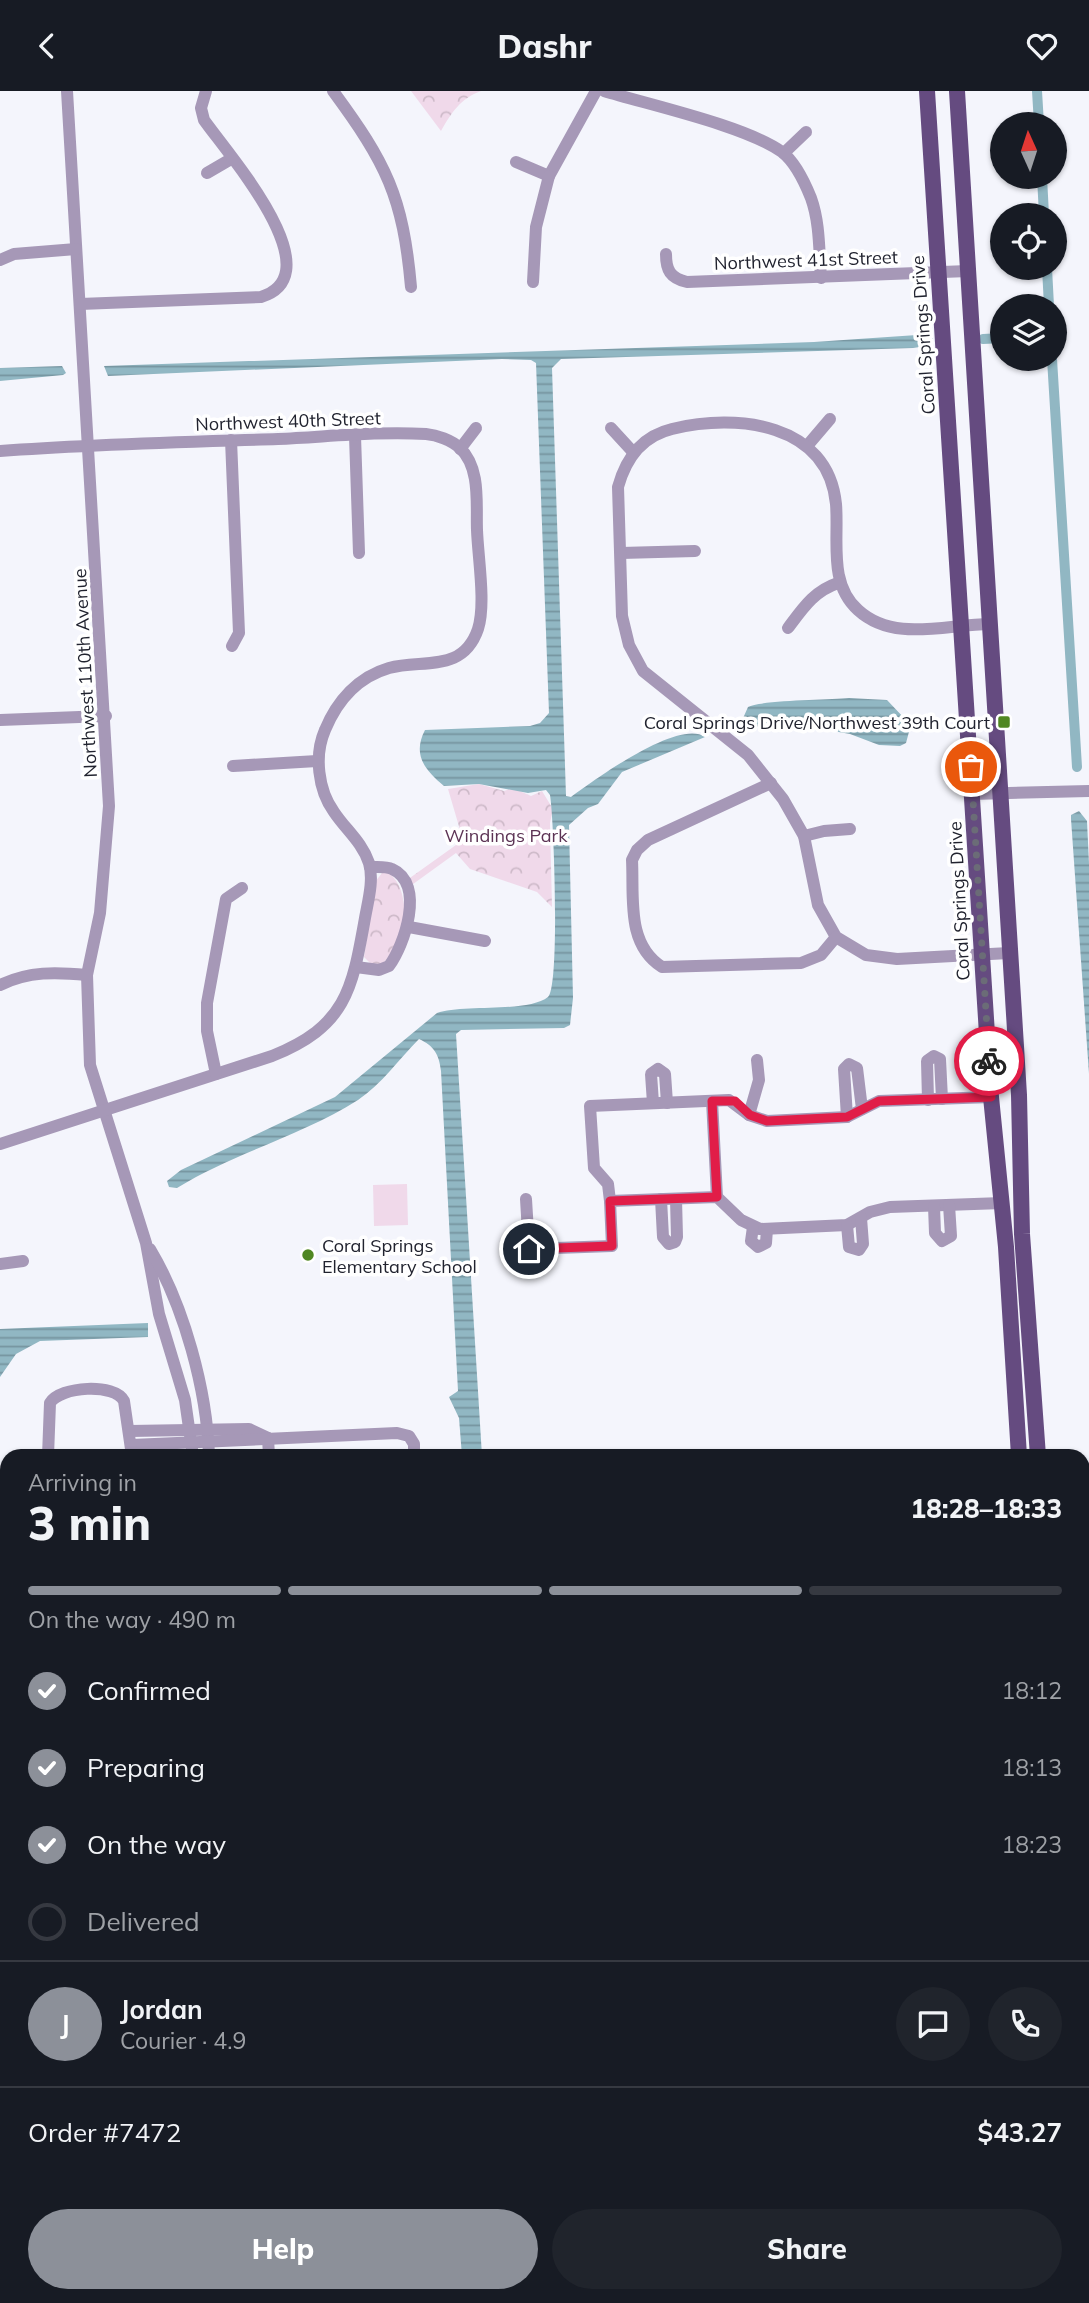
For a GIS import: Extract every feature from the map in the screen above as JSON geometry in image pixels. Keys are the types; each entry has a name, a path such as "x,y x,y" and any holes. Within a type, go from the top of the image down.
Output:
{"main road":[{"name":"Coral Springs Drive","path":"927,91 991,1097 1002,1203 1019,1449"},
{"path":"957,91 1019,1095 1022,1235 1037,1449"}],"street":[{"name":"Northwest 110th Avenue","path":"66,91 110,806 107,856 88,975 90,1065 146,1243 159,1314 181,1382 191,1428 192,1449"},
{"path":"80,304 261,297 275,293 286,281 288,261 281,235 262,200 204,120 201,107 206,91"},
{"path":"333,91 374,146 392,184 408,247 411,287"},
{"path":"533,282 536,226 549,176 596,91"},
{"path":"604,91 753,137 784,153 800,174 811,198 817,224 821,278"},
{"path":"784,153 806,132"},
{"path":"207,173 231,159"},
{"path":"516,162 549,176"},
{"path":"0,260 14,254 76,249"},
{"name":"Northwest 41st Street","path":"666,254 666,269 675,280 687,282 968,271"},
{"path":"807,446 830,419"},
{"path":"990,624 962,624 918,630 894,629 873,621 856,608 838,583 835,502 831,480 822,462 807,446 771,426 748,423 682,426 662,432 633,452 622,471 618,488 622,616 629,645 643,671 748,755 771,783 804,836 818,905 836,937 866,955 897,959 1009,953"},
{"path":"0,1144 304,1043 326,1025 346,999 356,967 370,867 362,846 332,810 317,761 327,725 335,708 352,688 373,674 391,668 442,664 457,657 468,647 478,629 480,615 475,477 460,449 476,429"},
{"path":"611,429 633,452"},
{"name":"Northwest 40th Street","path":"0,451 88,445 429,434 446,439 460,449"},
{"path":"355,436 359,553"},
{"path":"231,440 239,633 232,646"},
{"path":"621,554 695,551"},
{"path":"788,628 811,598 823,588 838,583"},
{"path":"0,720 106,716"},
{"path":"233,766 317,761"},
{"path":"771,783 648,840 637,850 632,860 636,937 650,960 662,967 801,963 821,955 836,937"},
{"path":"972,794 1089,791"},
{"path":"804,836 850,829"},
{"path":"356,967 379,970 389,966 409,927 407,892 399,874 390,868 370,867"},
{"path":"216,1074 207,1031 206,1003 226,899 242,888"},
{"path":"409,927 485,941"},
{"path":"0,985 15,978 47,971 88,975"},
{"path":"928,1100 927,1061 934,1056 940,1059 942,1099"},
{"path":"750,1115 759,1080 757,1061"},
{"path":"847,1117 844,1072 849,1064 858,1068 862,1109"},
{"path":"653,1104 651,1074 658,1069 665,1075 667,1103"},
{"path":"526,1199 529,1249 612,1246 608,1184 594,1167 590,1106 735,1101 750,1115 767,1121 847,1117 879,1101 991,1097"},
{"path":"712,1101 717,1197"},
{"path":"610,1201 717,1197 753,1227 767,1229 847,1224 870,1212 890,1207 1002,1203"},
{"path":"661,1199 663,1237 669,1244 675,1242 677,1237 676,1199"},
{"path":"934,1206 935,1233 942,1241 951,1236 949,1205"},
{"path":"847,1224 849,1247 859,1250 863,1244 860,1218"},
{"name":"Northwest 110th Avenue","path":"146,1243 166,1283 194,1362 208,1430 209,1449"},
{"path":"0,1264 23,1261"},
{"path":"48,1449 50,1403 54,1396 62,1392 111,1389 120,1393 132,1449"},
{"path":"130,1431 248,1429 268,1438"},
{"path":"214,1449 268,1438 397,1433 409,1436 414,1449"},
{"path":"268,1438 269,1449"}],"green space":[{"path":"411,91 481,91 457,107 441,131"},
{"name":"Windings Park","path":"479,784 504,791 513,788 531,796 542,791 553,809 550,823 552,907 537,892 470,869 456,853 409,887 407,880 463,840 448,789"},
{"path":"387,872 394,877 402,894 404,924 397,943 383,964 372,965 364,957 375,882 382,873"},
{"path":"407,1184 408,1225 374,1226 373,1185"}],"water":[{"path":"917,335 933,338 933,345 913,348 561,359 552,368 566,796 571,797 657,743 693,733 705,737 622,772 598,804 588,808 569,825 573,998 570,1025 564,1028 461,1030 456,1034 482,1449 461,1449 459,1418 449,1397 458,1391 441,1071 439,1060 432,1048 419,1039 367,1094 336,1113 177,1188 169,1187 167,1181 181,1170 335,1097 437,1013 526,1005 548,997 552,986 555,935 550,795 546,790 528,793 479,784 444,786 426,768 420,754 425,730 530,726 540,723 549,713 536,363 531,360 502,359 108,376 104,366 814,342"},
{"path":"62,366 66,373 63,375 0,381 0,368"},
{"path":"849,698 887,700 910,728 906,743 900,746 879,745 850,734 822,729 803,719 776,718 751,730 740,725 748,707 755,705"},
{"path":"1079,811 1087,821 1089,864 1089,1074 1071,819 1071,815"},
{"path":"148,1323 148,1337 40,1341 16,1354 0,1377 0,1329"}],"waterway":[{"path":"1037,91 1038,112"},
{"path":"1043,189 1043,203"},
{"path":"1048,280 1048,294"},
{"path":"983,339 990,339"},
{"path":"1053,371 1077,767"}],"way so far":[{"path":"971,767 989,1061"}],"place":[{"name":"Coral Springs Drive/Northwest 39th Court","path":"1004,722"},
{"name":"Coral Springs Elementary School","path":"308,1255"}],"route":[{"path":"529,1249 612,1246 610,1201 717,1197 712,1101 735,1101 750,1115 767,1121 847,1117 879,1101 991,1097 989,1061"}]}
